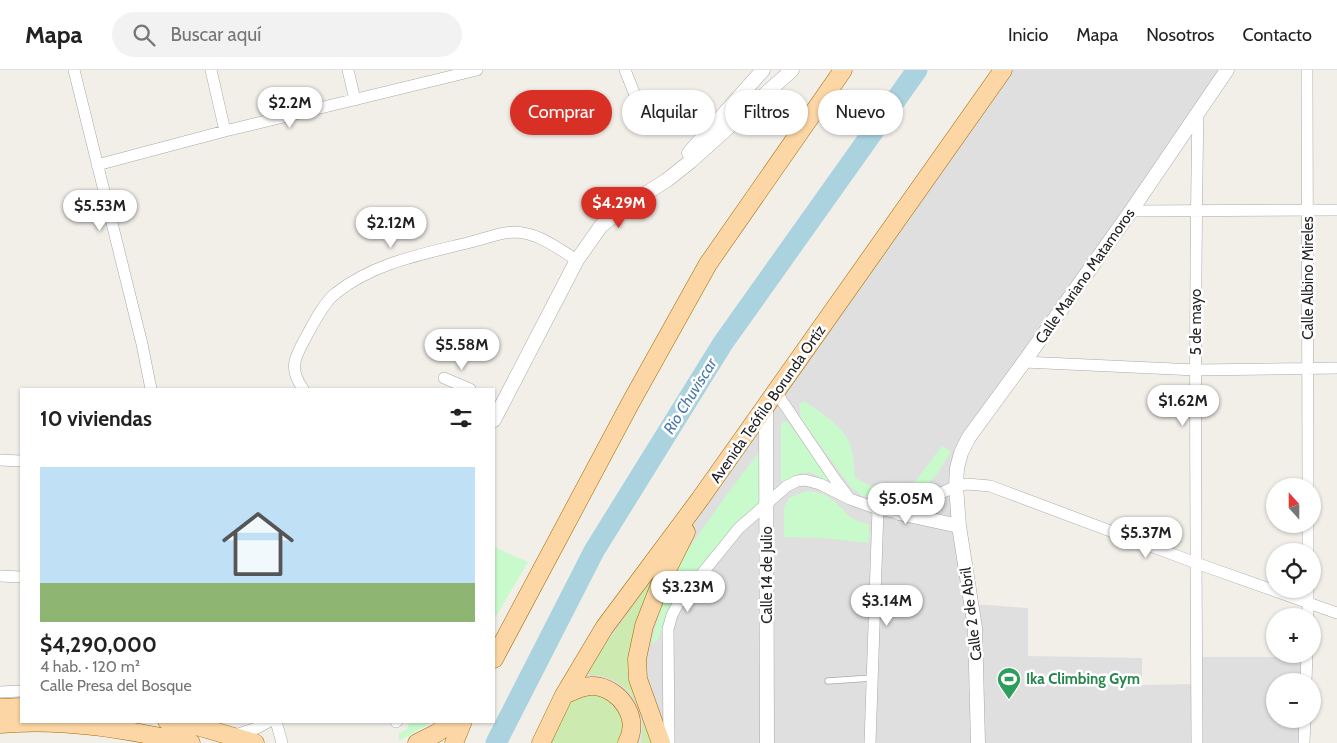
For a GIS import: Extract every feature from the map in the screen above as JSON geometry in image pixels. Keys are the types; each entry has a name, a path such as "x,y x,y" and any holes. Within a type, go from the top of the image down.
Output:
{"main road":[{"path":"495,657 631,402 708,264 843,70"},
{"name":"Avenida Teófilo Borunda Ortíz","path":"541,743 564,695 604,628 700,500 1003,70"},
{"path":"661,743 638,678 637,659 644,626 661,582 684,538 700,500"},
{"path":"564,695 579,688 592,685 607,688 619,697 627,707 631,721 630,738 627,743"},
{"path":"0,708 20,707"},
{"path":"0,724 20,722"},
{"path":"72,723 191,735 230,736 255,743"},
{"path":"170,723 191,735"},
{"path":"418,743 450,723"},
{"path":"454,743 462,723"}],"street":[{"path":"74,70 142,344 151,388"},
{"path":"211,70 225,131"},
{"path":"348,70 355,100"},
{"path":"97,165 225,131 477,70"},
{"path":"626,70 633,90"},
{"path":"667,180 763,70"},
{"name":"Calle Mariano Matamoros","path":"956,486 957,468 961,453 969,437 1131,211 1227,70"},
{"name":"Calle Albino Mireles","path":"1307,70 1308,478"},
{"path":"495,415 498,401 577,260 594,234 605,222 667,180 712,143 786,72"},
{"name":"5 de mayo","path":"1197,743 1196,211 1198,112"},
{"path":"1131,211 1337,210"},
{"path":"302,388 294,367 296,354 316,319 334,294 369,272 393,262 514,232 536,235 577,260"},
{"path":"1024,362 1196,370 1337,368"},
{"path":"444,378 468,388"},
{"path":"776,392 850,499"},
{"name":"Calle 14 de Julio","path":"766,406 767,743"},
{"path":"0,460 20,461"},
{"path":"669,743 668,629 672,615 679,602 739,528 787,486 797,481 805,480 820,484 850,499 878,509 960,526"},
{"path":"899,513 956,486 967,484 990,486 1196,563 1337,613"},
{"name":"Calle 2 de Abril","path":"956,486 960,526 976,628 978,743"},
{"path":"870,743 878,509"},
{"path":"0,576 20,577"},
{"path":"1308,598 1308,608"},
{"path":"0,692 20,691"},
{"path":"230,736 257,728 266,723"},
{"path":"277,723 282,743"},
{"path":"1304,743 1305,728"}],"lane":[{"path":"828,680 872,678"}],"shaded area":[{"path":"1003,70 1227,70 1024,362 957,468 972,604 1028,608 1028,656 1142,658 1142,685 1197,684 1197,657 1266,657 1266,663 1307,663 1306,673 1266,673 1266,728 1305,728 1304,743 541,743 564,695"}],"green space":[{"path":"804,401 840,429 850,443 855,478 871,486 911,487 942,446 951,451 937,474 917,495 904,500 881,501 862,496 850,486 801,419 799,404"},
{"path":"787,421 829,479 827,481 812,473 801,473 783,484 781,480 781,425"},
{"path":"763,447 762,500 753,512 738,521 668,609 657,641 651,643 661,608 682,558"},
{"path":"807,491 827,496 836,502 850,517 869,524 869,543 823,538 784,537 784,508 789,498"},
{"path":"495,547 528,562 495,618"},
{"path":"656,573 638,626 655,743 641,743 642,716 632,695 613,680 603,676 591,675 587,671"},
{"path":"594,692 605,696 622,713 623,734 618,743 546,743 563,710 576,698"},
{"path":"409,723 430,723 399,741 399,733 407,729"}],"waterway":[{"name":"Rio Chuviscar","path":"496,743 594,551 723,343 917,70"}],"place":[{"name":"Ika Climbing Gym","path":"1009,700"}]}
